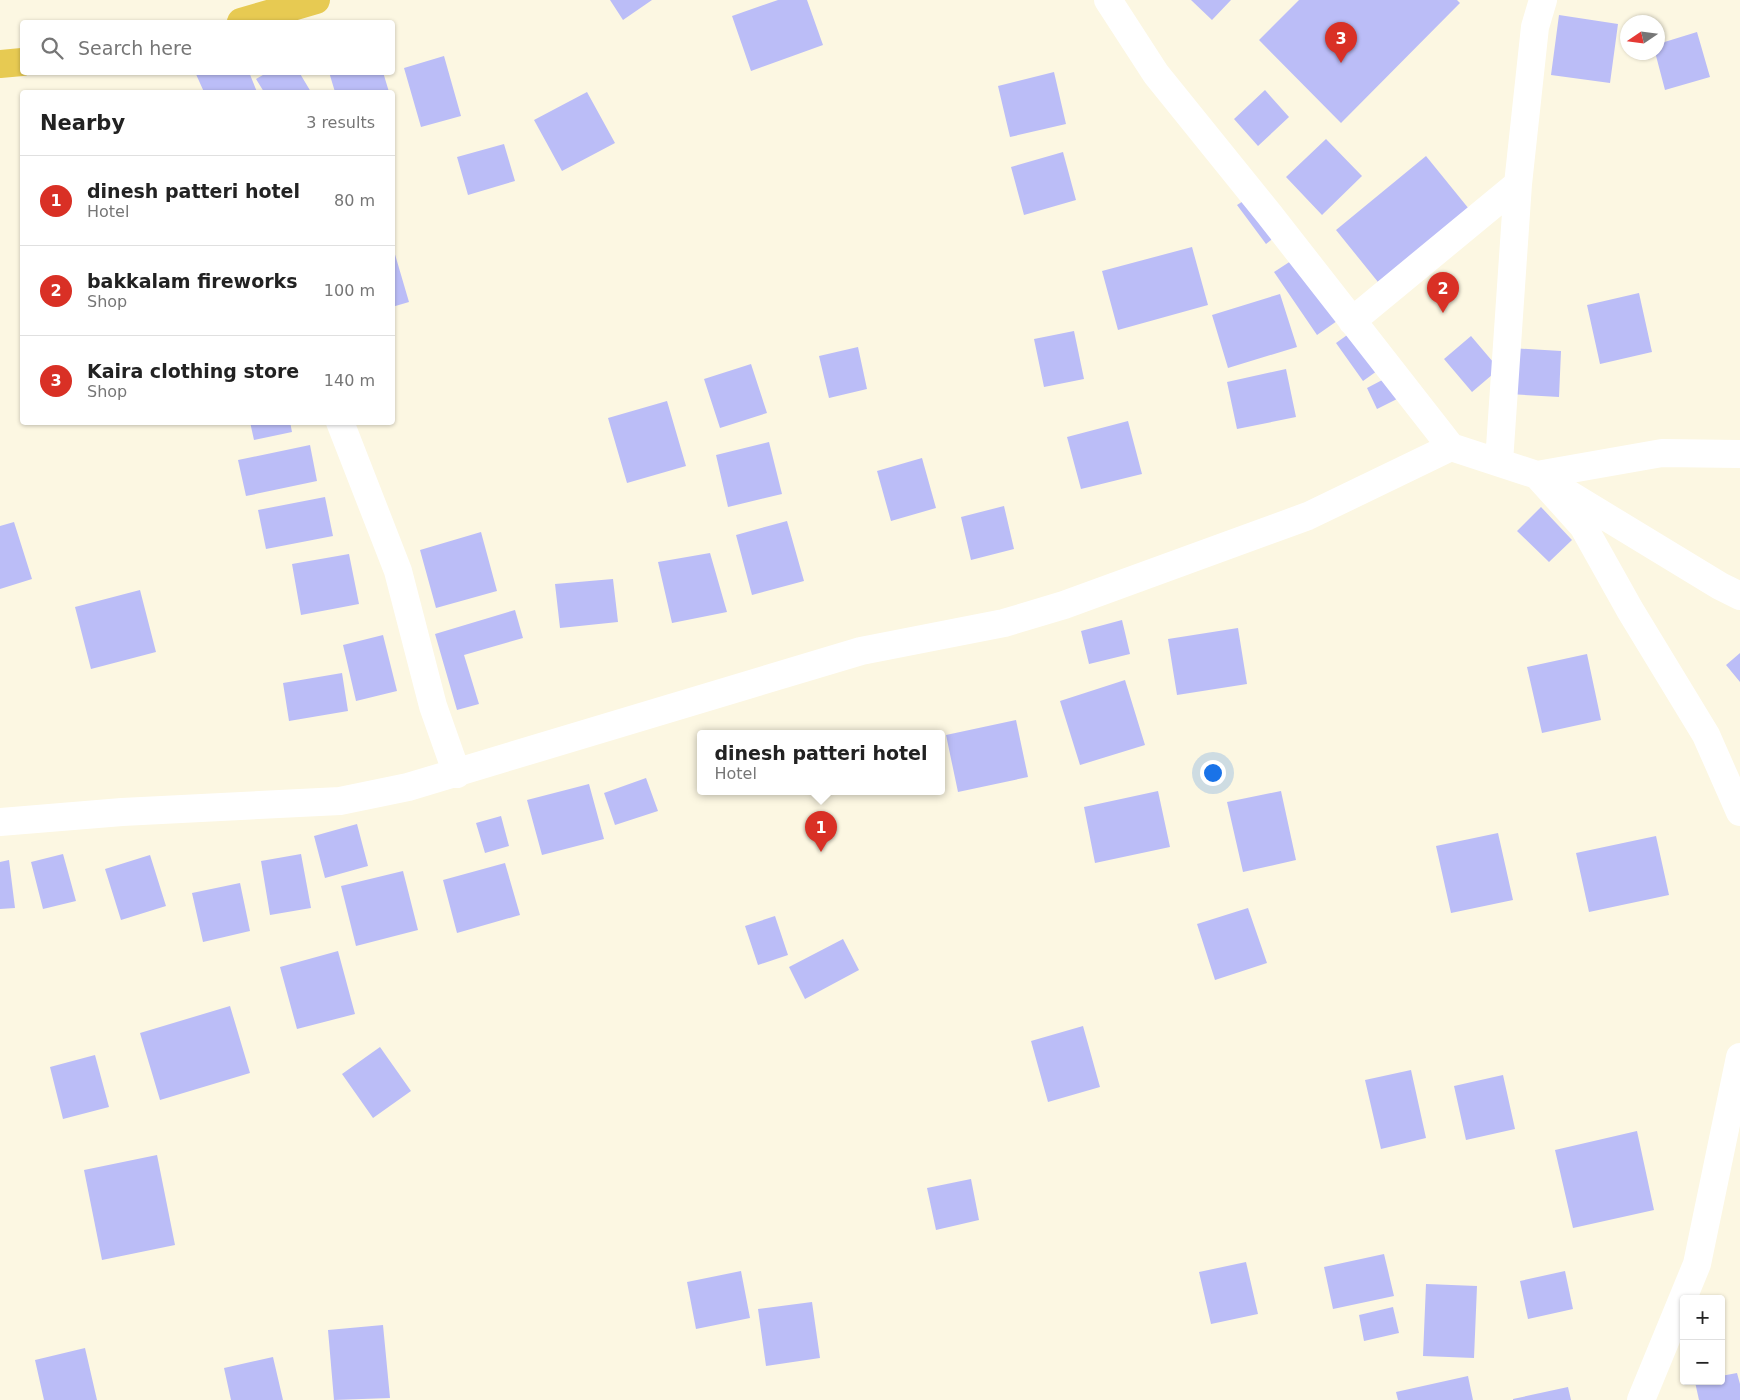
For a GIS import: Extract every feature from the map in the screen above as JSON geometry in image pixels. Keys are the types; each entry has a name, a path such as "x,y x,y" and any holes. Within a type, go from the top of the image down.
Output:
{"highway":[{"path":"248,20 316,0"},
{"path":"0,64 20,62"}],"street":[{"path":"1108,0 1156,74 1451,447 1537,475 1720,586 1740,596"},
{"path":"1499,462 1518,184 1535,27 1543,0"},
{"path":"1352,321 1518,184"},
{"path":"341,425 398,571 433,706 457,774"},
{"path":"0,822 122,812 340,801 408,787 457,774 861,650 1004,623 1064,605 1308,516 1451,447"},
{"path":"1537,475 1662,453 1740,454"},
{"path":"1537,475 1583,526 1630,610 1706,735 1740,812"},
{"path":"1641,1400 1696,1264 1740,1057"}],"building":[{"path":"610,0 652,0 623,20"},
{"path":"778,0 807,0 823,45 751,71 732,16"},
{"path":"1191,0 1231,0 1212,20"},
{"path":"1299,0 1457,0 1460,3 1341,123 1259,40"},
{"path":"1559,15 1618,24 1610,83 1551,75"},
{"path":"1697,32 1710,77 1665,90 1657,60 1665,60 1665,42"},
{"path":"444,56 461,116 421,127 404,68"},
{"path":"1054,72 1066,124 1010,137 998,86"},
{"path":"196,75 250,75 256,90 203,90"},
{"path":"263,75 301,75 310,90 263,90 256,79"},
{"path":"330,75 384,75 388,90 334,90"},
{"path":"1265,90 1289,117 1258,146 1234,119"},
{"path":"587,92 615,143 562,171 534,120"},
{"path":"1326,139 1362,176 1322,215 1286,177"},
{"path":"504,144 515,181 468,195 457,157"},
{"path":"1063,152 1076,200 1024,215 1011,167"},
{"path":"1426,156 1469,209 1378,282 1336,230"},
{"path":"1248,198 1276,236 1266,244 1237,205"},
{"path":"1192,247 1208,305 1118,330 1102,271"},
{"path":"395,254 409,302 395,306"},
{"path":"1294,259 1337,321 1317,335 1274,272"},
{"path":"1639,293 1652,352 1600,364 1587,305"},
{"path":"1280,294 1297,347 1228,368 1212,315"},
{"path":"1074,331 1084,379 1044,387 1034,339"},
{"path":"1350,333 1377,371 1363,381 1336,343"},
{"path":"1471,336 1499,369 1472,392 1444,359"},
{"path":"858,347 867,389 829,398 819,356"},
{"path":"1511,348 1561,351 1559,397 1509,394"},
{"path":"751,364 767,413 720,428 704,379"},
{"path":"1286,369 1296,417 1237,429 1227,382"},
{"path":"1388,377 1399,398 1377,409 1367,388"},
{"path":"667,401 686,466 627,483 608,418"},
{"path":"1128,421 1142,474 1081,489 1067,437"},
{"path":"251,425 291,425 292,432 254,440"},
{"path":"769,442 782,494 728,507 716,455"},
{"path":"310,445 317,481 246,496 238,460"},
{"path":"922,458 936,508 891,521 877,471"},
{"path":"325,497 333,536 266,549 258,510"},
{"path":"1004,506 1014,549 971,560 961,517"},
{"path":"1541,507 1572,540 1549,562 1517,531"},
{"path":"787,521 804,581 752,595 736,535"},
{"path":"14,522 32,579 0,589 0,526"},
{"path":"481,532 497,591 436,608 420,550"},
{"path":"710,553 727,612 672,623 658,562"},
{"path":"349,554 359,604 301,615 292,564"},
{"path":"613,579 618,622 560,628 555,584"},
{"path":"140,590 156,652 91,669 75,607"},
{"path":"515,610 523,638 464,655 479,704 457,710 435,634"},
{"path":"1122,620 1130,654 1089,664 1081,631"},
{"path":"1238,628 1247,684 1177,695 1168,639"},
{"path":"383,635 397,691 356,701 343,645"},
{"path":"1740,653 1740,682 1726,665"},
{"path":"1587,654 1601,720 1542,733 1527,667"},
{"path":"342,673 348,711 289,721 283,683"},
{"path":"1125,680 1145,745 1080,765 1060,701"},
{"path":"1016,720 1028,777 958,792 946,735"},
{"path":"646,778 658,811 615,825 604,793"},
{"path":"589,784 604,839 542,855 527,800"},
{"path":"1158,791 1170,847 1095,863 1084,807"},
{"path":"1281,791 1296,860 1243,872 1227,802"},
{"path":"501,816 509,846 485,853 476,823"},
{"path":"357,824 368,866 325,878 314,836"},
{"path":"1498,833 1513,900 1451,913 1436,846"},
{"path":"1656,836 1669,895 1589,912 1576,853"},
{"path":"63,854 76,901 43,909 31,862"},
{"path":"301,854 311,908 270,915 261,861"},
{"path":"150,855 166,906 121,920 105,869"},
{"path":"9,860 15,908 0,909 0,862"},
{"path":"505,863 520,915 457,933 443,880"},
{"path":"403,871 418,930 356,946 341,886"},
{"path":"240,883 250,931 203,942 192,893"},
{"path":"1248,908 1267,963 1215,980 1197,924"},
{"path":"775,916 788,955 758,965 745,926"},
{"path":"843,939 859,970 805,999 789,967"},
{"path":"338,951 355,1014 297,1029 280,967"},
{"path":"230,1006 250,1073 160,1100 140,1033"},
{"path":"1083,1026 1100,1087 1048,1102 1031,1041"},
{"path":"380,1047 411,1091 373,1118 342,1074"},
{"path":"95,1055 109,1107 63,1119 50,1067"},
{"path":"1411,1070 1426,1138 1381,1149 1365,1080"},
{"path":"1503,1075 1515,1129 1466,1140 1454,1086"},
{"path":"1637,1131 1654,1210 1573,1228 1555,1150"},
{"path":"157,1155 175,1245 102,1260 84,1170"},
{"path":"971,1179 979,1220 936,1230 927,1188"},
{"path":"1384,1254 1394,1296 1333,1309 1324,1267"},
{"path":"1246,1262 1258,1314 1211,1324 1199,1272"},
{"path":"741,1271 750,1318 696,1329 687,1282"},
{"path":"1565,1271 1573,1309 1528,1319 1520,1281"},
{"path":"1426,1284 1477,1286 1474,1358 1423,1356"},
{"path":"812,1302 820,1358 766,1366 758,1309"},
{"path":"1393,1307 1399,1333 1364,1341 1359,1315"},
{"path":"383,1325 390,1398 334,1400 328,1330"},
{"path":"85,1348 97,1400 44,1400 35,1360"},
{"path":"273,1357 283,1400 231,1400 224,1368"},
{"path":"1737,1373 1740,1384 1740,1400 1699,1400 1696,1385 1725,1385 1725,1375"},
{"path":"1468,1376 1473,1400 1398,1400 1396,1392"},
{"path":"1568,1387 1571,1400 1513,1400 1513,1399"}],"place":[{"name":"Kaira clothing store","path":"1341,63"},
{"name":"bakkalam fireworks","path":"1443,313"},
{"name":"dinesh patteri hotel","path":"821,852"}]}
